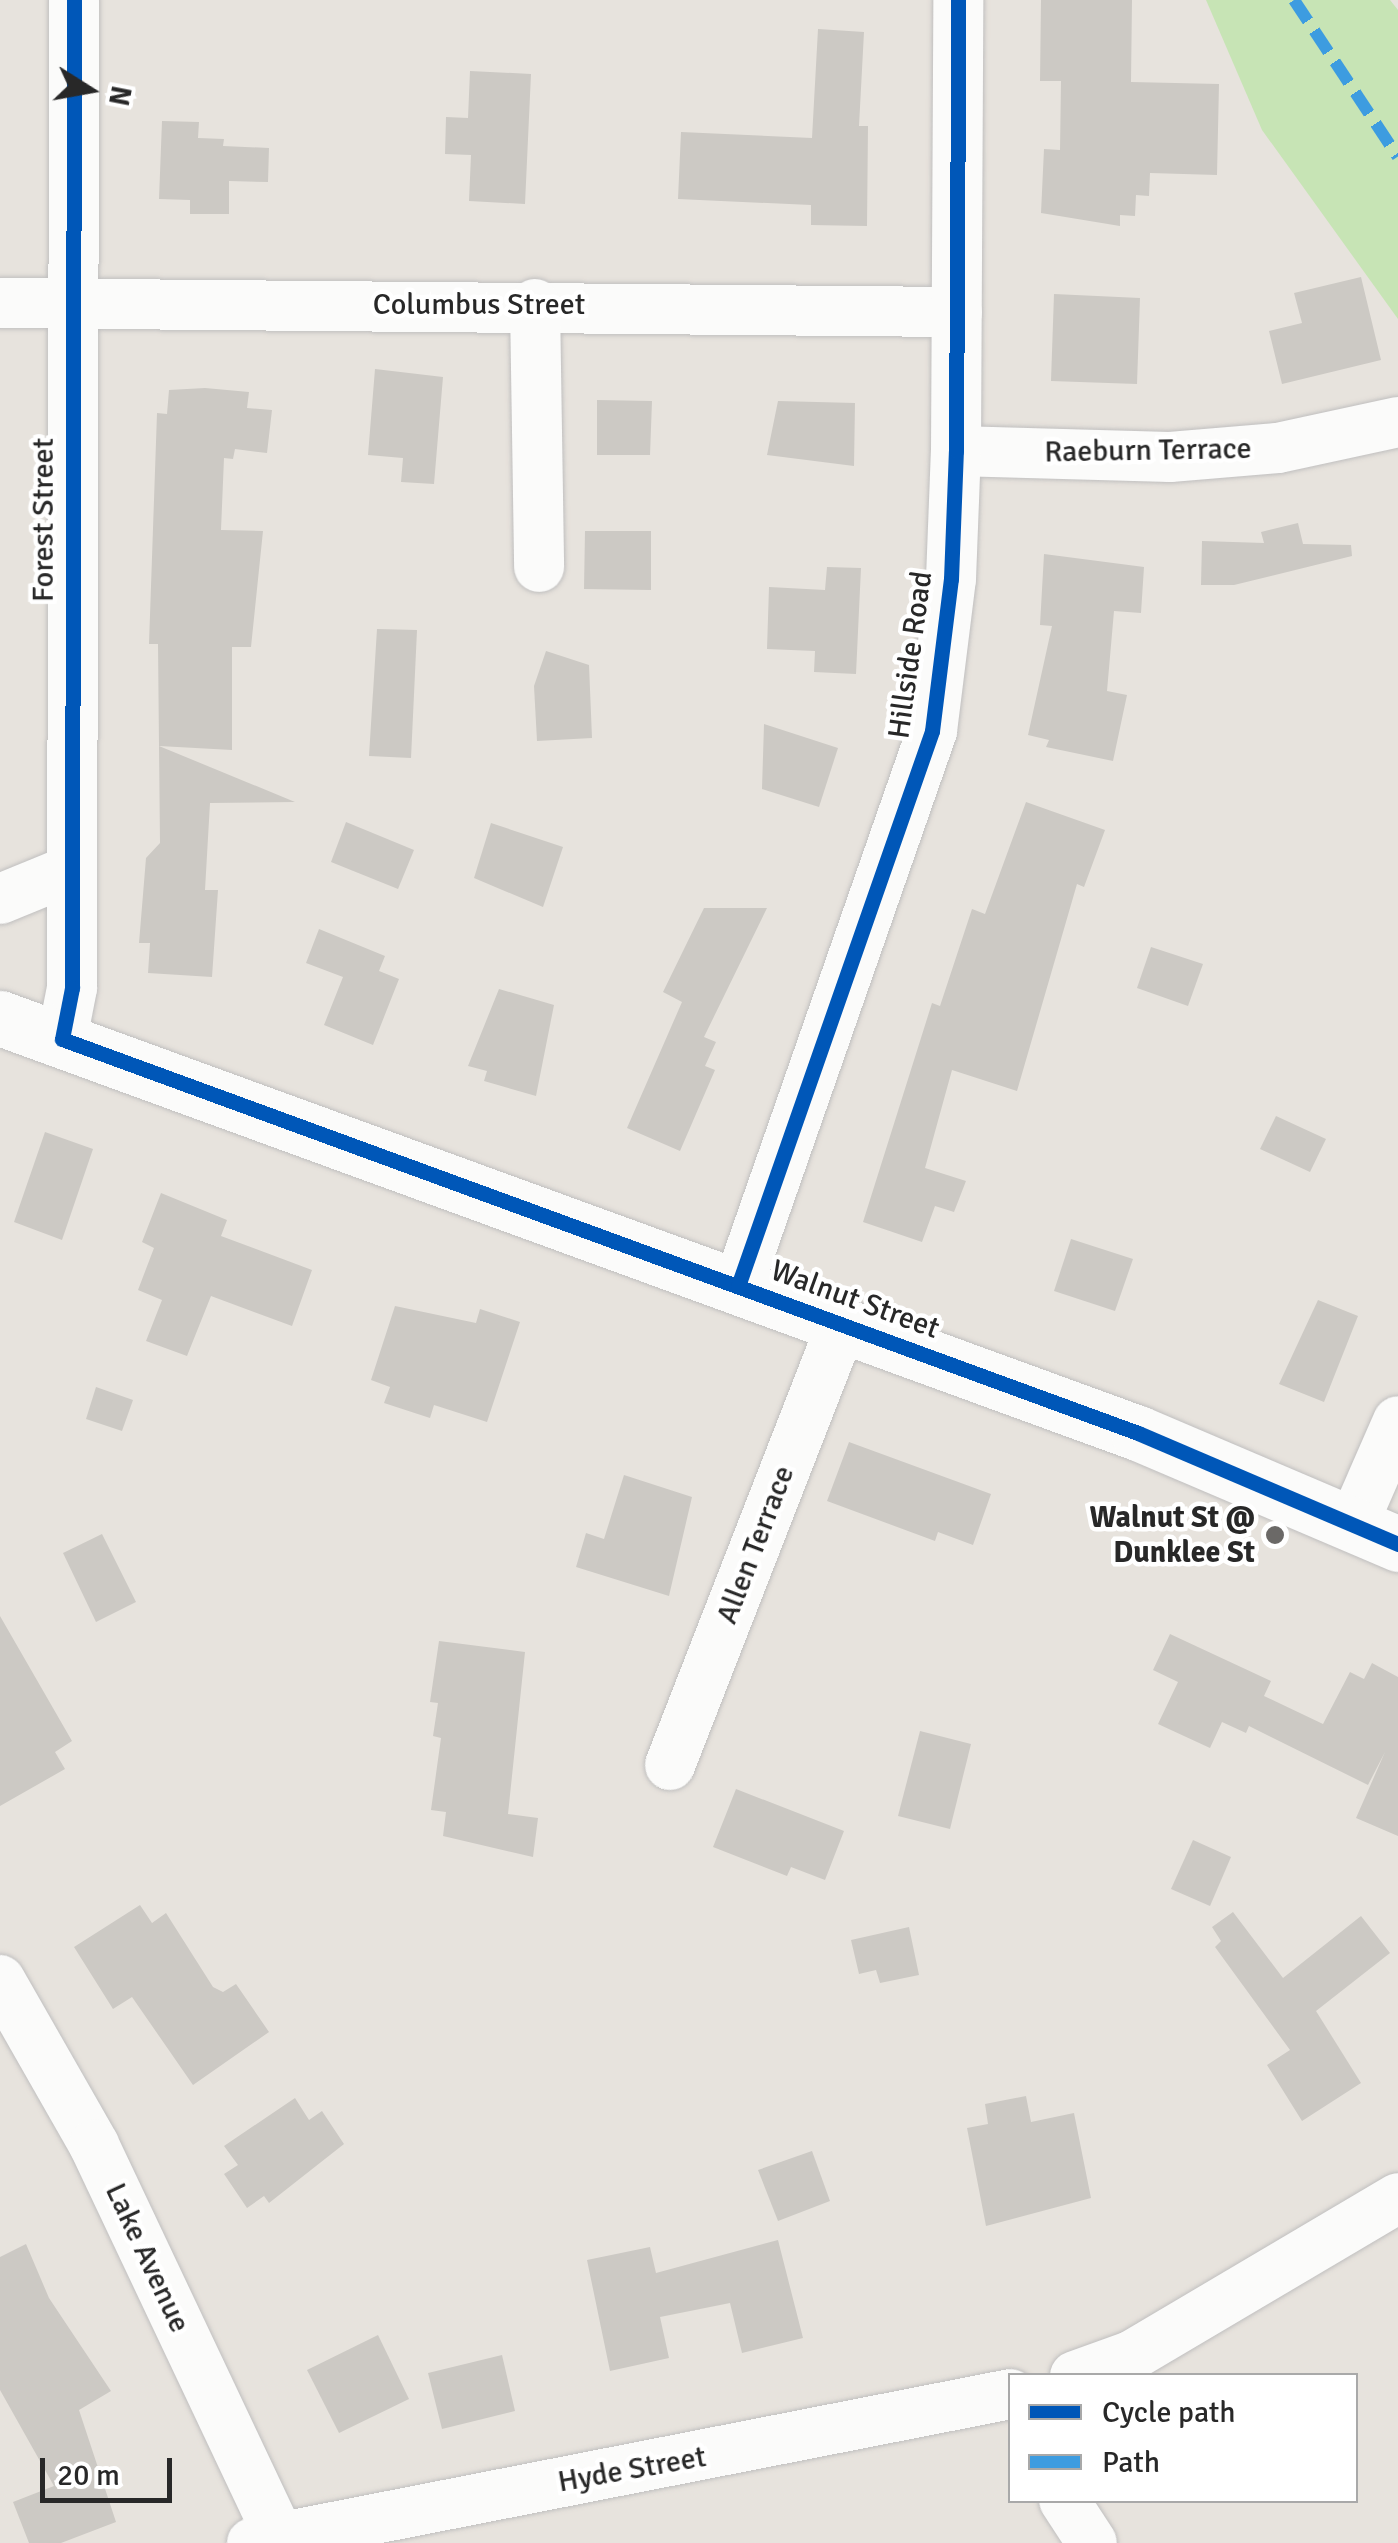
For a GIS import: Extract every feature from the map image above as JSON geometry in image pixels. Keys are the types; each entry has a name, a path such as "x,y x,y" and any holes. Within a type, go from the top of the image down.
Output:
{"main road":[{"name":"Walnut Street","path":"0,1018 1138,1433 1375,1534"}],"street":[{"name":"Forest Street","path":"62,1039 71,999 74,0"},
{"name":"Hillside Road","path":"738,1286 932,731 951,579 956,451 958,0"},
{"name":"Columbus Street","path":"0,304 535,304 957,312"},
{"path":"535,304 540,567"},
{"name":"Raeburn Terrace","path":"956,451 1170,457 1278,448 1398,422"},
{"path":"0,900 72,870"},
{"name":"Allen Terrace","path":"670,1765 842,1324"},
{"path":"1375,1534 1398,1421"},
{"name":"Lake Avenue","path":"0,1980 79,2116 271,2541"},
{"path":"1083,2373 1131,2356 1398,2198"},
{"name":"Hyde Street","path":"271,2541 1006,2404"},
{"path":"1066,2503 1092,2543"}],"green space":[{"path":"1206,0 1390,0 1398,10 1398,319 1262,130"}],"building":[{"path":"1041,0 1132,0 1131,82 1219,84 1217,175 1150,173 1149,196 1136,195 1135,216 1120,215 1120,226 1041,213 1044,149 1060,150 1061,81 1040,81"},
{"path":"818,29 864,32 859,126 868,126 867,226 811,225 811,205 678,199 681,132 812,138"},
{"path":"470,71 531,74 525,204 469,201 471,155 445,154 446,117 468,118"},
{"path":"162,121 199,122 198,138 224,139 223,146 269,148 268,182 229,181 229,214 190,214 190,200 159,199"},
{"path":"1361,277 1381,360 1282,384 1269,331 1302,323 1294,293"},
{"path":"1054,294 1140,298 1137,384 1051,381"},
{"path":"375,369 443,377 434,484 401,482 403,458 368,455"},
{"path":"169,390 249,392 247,408 272,410 267,453 235,449 233,459 224,458 221,530 263,531 251,647 232,647 232,750 159,746 158,644 149,644 157,413 167,414"},
{"path":"597,400 652,401 650,455 597,455"},
{"path":"778,401 855,403 854,466 767,455"},
{"path":"1298,523 1303,544 1351,545 1352,556 1234,585 1201,585 1202,541 1264,543 1261,532"},
{"path":"585,531 651,531 651,590 584,589"},
{"path":"1044,554 1144,567 1141,613 1114,611 1107,691 1127,695 1113,761 1046,747 1049,740 1028,735 1052,626 1040,625"},
{"path":"827,567 861,568 856,674 814,672 815,651 767,649 769,587 825,590"},
{"path":"377,629 417,630 411,758 369,756"},
{"path":"546,651 589,665 592,738 537,741 534,686"},
{"path":"764,724 838,748 819,807 762,789"},
{"path":"159,746 295,802 210,803 205,890 218,890 212,977 148,973 150,943 139,943 146,858 160,843"},
{"path":"1026,802 1105,830 1084,887 1077,884 1017,1091 952,1070 925,1168 966,1181 954,1212 935,1206 922,1242 863,1222 932,1003 940,1006 972,909 985,914"},
{"path":"346,822 414,850 398,889 331,862"},
{"path":"491,823 563,847 543,907 474,878"},
{"path":"704,908 767,908 704,1037 716,1042 705,1066 715,1070 680,1151 627,1128 682,1002 663,992"},
{"path":"319,929 385,956 379,971 399,979 373,1045 324,1025 343,977 306,963"},
{"path":"1151,947 1203,964 1188,1006 1137,988"},
{"path":"499,989 554,1005 536,1096 484,1081 487,1071 468,1066"},
{"path":"1276,1116 1326,1139 1310,1172 1260,1149"},
{"path":"45,1132 93,1149 62,1240 14,1222"},
{"path":"161,1193 227,1220 221,1236 312,1270 292,1326 211,1296 187,1356 146,1341 162,1300 138,1290 154,1248 142,1242"},
{"path":"1071,1239 1133,1259 1115,1311 1054,1291"},
{"path":"1318,1300 1358,1316 1324,1402 1279,1384"},
{"path":"395,1306 476,1323 480,1309 520,1322 487,1422 434,1405 430,1418 384,1403 390,1387 371,1380"},
{"path":"96,1387 133,1400 122,1431 86,1419"},
{"path":"849,1442 991,1494 973,1545 938,1532 935,1541 827,1501"},
{"path":"624,1475 692,1497 669,1596 576,1567 586,1533 604,1539"},
{"path":"102,1534 136,1602 96,1622 63,1553"},
{"path":"0,1616 72,1741 55,1752 65,1769 0,1806"},
{"path":"1170,1634 1271,1681 1264,1696 1323,1724 1350,1672 1364,1679 1372,1663 1398,1677 1398,1836 1356,1818 1385,1752 1368,1785 1249,1726 1246,1733 1222,1722 1210,1748 1158,1724 1178,1682 1153,1670"},
{"path":"439,1641 525,1652 508,1814 538,1818 533,1857 443,1836 446,1812 431,1810 441,1738 433,1736 438,1703 430,1702"},
{"path":"920,1731 971,1744 950,1829 898,1816"},
{"path":"736,1789 844,1831 825,1880 791,1867 787,1876 713,1847"},
{"path":"1193,1840 1231,1857 1210,1906 1171,1889"},
{"path":"140,1905 152,1923 166,1913 213,1987 223,1992 236,1984 269,2032 193,2085 132,1997 113,2009 74,1947"},
{"path":"1233,1912 1283,1978 1361,1916 1390,1953 1316,2011 1361,2083 1302,2121 1267,2065 1290,2050 1215,1947 1221,1941 1212,1927"},
{"path":"909,1927 919,1975 880,1983 876,1970 859,1974 851,1940"},
{"path":"1026,2096 1031,2122 1074,2113 1091,2198 986,2226 967,2128 988,2124 985,2104"},
{"path":"295,2098 309,2120 322,2111 344,2144 269,2203 264,2196 247,2208 224,2174 238,2165 224,2146"},
{"path":"812,2151 830,2201 778,2221 758,2170"},
{"path":"778,2240 803,2338 742,2353 730,2303 660,2317 669,2358 610,2371 587,2260 650,2247 656,2273"},
{"path":"26,2244 49,2298 111,2391 79,2410 116,2522 61,2543 29,2543 13,2502 54,2486 0,2390 0,2257"},
{"path":"378,2335 409,2399 339,2433 307,2370"},
{"path":"502,2355 515,2411 442,2429 428,2373"}],"marked path":[{"path":"1294,0 1398,157"}],"cycle path":[{"path":"74,0 72,988 62,1039 1138,1433 1398,1544"},
{"path":"738,1286 932,731 951,579 956,451 958,0"}],"place":[{"name":"Walnut St @ Dunklee St","path":"1275,1535"}]}
